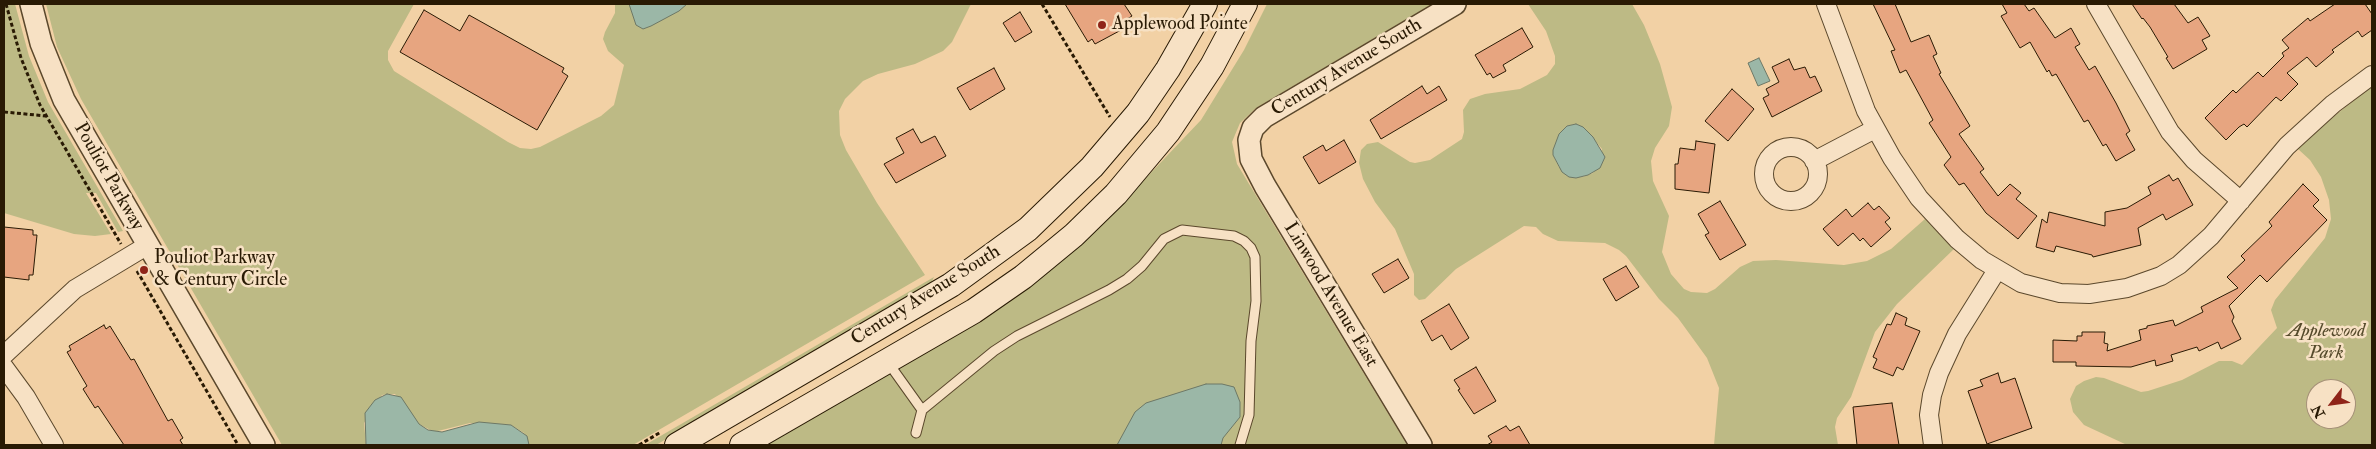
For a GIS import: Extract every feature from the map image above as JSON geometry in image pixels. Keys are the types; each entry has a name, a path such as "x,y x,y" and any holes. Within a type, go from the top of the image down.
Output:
{"main road":[{"name":"Century Avenue South","path":"671,438 951,285 1028,229 1092,167 1138,113 1168,68 1205,4"},
{"name":"Century Avenue South","path":"742,445 956,321 1008,288 1056,250 1097,214 1132,176 1185,108 1212,66 1245,4"}],"street":[{"name":"Pouliot Parkway","path":"31,4 40,43 58,88 264,445"},
{"name":"Century Avenue South","path":"1249,140 1253,128 1264,117 1455,4"},
{"path":"1826,4 1859,95 1875,129 1900,171 1930,211 1957,239 1997,270 2027,285 2060,293 2089,294 2127,288 2161,276 2187,259 2211,236 2298,135 2333,104 2372,75"},
{"path":"2096,4 2170,132 2194,160 2241,201"},
{"path":"1814,161 1875,129"},
{"name":"Linwood Avenue East","path":"1249,140 1251,159 1264,186 1421,445"},
{"path":"4,355 76,289 148,245"},
{"path":"1934,445 1929,415 1932,395 1939,373 1957,334 1997,270"},
{"path":"4,367 26,397 54,445"}],"lane":[{"path":"916,433 922,410 994,351 1017,336 1127,279 1142,266 1164,239 1182,230 1234,236 1244,241 1251,248 1255,257 1256,300 1251,341 1249,414 1240,445"},
{"path":"887,361 922,410"}],"path":[{"path":"6,4 21,58 46,116 238,445"},
{"path":"1042,4 1110,118"},
{"path":"1105,124 1116,110"},
{"path":"4,112 46,116"},
{"path":"639,445 671,438"}],"green space":[{"path":"4,4 15,4 29,56 48,102 123,231 118,232 96,193 86,193 111,234 95,236 74,234 4,213"},
{"path":"46,4 414,4 388,51 388,60 394,71 508,142 520,148 531,149 540,147 601,116 614,105 624,65 608,51 603,39 615,13 615,4 971,4 952,42 943,51 915,64 878,74 863,81 845,99 839,111 840,135 846,150 877,203 925,275 633,445 529,445 524,433 511,425 470,423 434,432 419,424 395,394 388,394 382,395 364,423 366,445 282,445 81,99 57,47"},
{"path":"1267,4 1432,4 1256,108 1240,123 1232,142 1237,164 1407,445 763,445 1126,199 1201,120 1244,50"},
{"path":"1528,4 1632,4 1644,25 1660,64 1672,107 1669,126 1655,148 1651,161 1653,181 1669,216 1662,252 1671,274 1684,289 1691,292 1707,293 1715,289 1740,267 1753,261 1776,260 1844,265 1867,261 1891,249 1925,219 1954,249 1897,304 1875,332 1851,397 1837,418 1835,427 1838,445 1714,445 1719,388 1707,358 1678,318 1659,299 1626,256 1605,243 1558,241 1543,234 1536,227 1524,226 1456,269 1425,299 1419,300 1414,295 1414,274 1395,229 1375,202 1363,179 1359,163 1361,150 1367,144 1378,142 1410,162 1430,160 1462,139 1464,132 1463,110 1470,99 1485,94 1520,89 1547,75 1555,64 1555,56 1546,31","holes":["1576,124 1586,130 1602,149 1593,173 1582,177 1559,167 1553,155 1559,134 1567,126"]},
{"name":"Applewood Park","path":"2372,86 2372,445 2127,445 2084,425 2073,412 2070,399 2076,386 2084,381 2096,377 2104,378 2141,392 2148,391 2182,380 2219,361 2232,361 2242,365 2277,328 2271,310 2275,300 2325,238 2331,219 2329,200 2321,177 2310,160 2298,149 2328,121"},
{"path":"934,277 930,285 911,297 656,445 645,445"}],"shaded area":[{"path":"629,4 687,4 679,11 643,29 636,25"},
{"path":"1759,58 1770,81 1758,86 1748,63"},
{"path":"1576,124 1583,127 1593,137 1605,157 1600,168 1588,175 1576,178 1569,177 1562,172 1553,155 1553,150 1559,134 1567,126"},
{"path":"1206,384 1222,384 1234,387 1240,402 1240,417 1223,438 1221,445 1117,445 1135,412 1146,403"},
{"path":"387,394 401,397 419,424 428,430 442,432 479,422 511,425 527,436 529,445 366,445 365,413 375,400"}],"building":[{"name":"Applewood Pointe","path":"1065,4 1124,4 1132,16 1127,19 1129,23 1123,29 1095,44 1092,39 1088,42"},
{"path":"1873,4 1895,4 1911,42 1929,35 1937,54 1933,56 1941,73 1939,74 1970,126 1959,134 1984,169 1980,172 1998,196 2010,184 2021,193 2016,199 2037,216 2018,239 1986,213 1964,183 1959,185 1944,165 1951,157 1929,123 1933,120 1906,70 1900,73 1891,51 1895,50"},
{"path":"2002,4 2024,4 2029,11 2034,8 2055,38 2071,28 2080,44 2075,47 2089,70 2095,66 2130,131 2126,134 2135,150 2116,161 2106,144 2103,146 2088,120 2084,122 2056,74 2052,76 2049,70 2047,72 2030,42 2020,48 2001,16 2007,13"},
{"path":"2132,4 2174,4 2188,23 2198,17 2210,36 2202,40 2207,49 2173,69 2150,27"},
{"path":"2335,4 2365,4 2372,14 2372,30 2362,37 2358,31 2332,50 2334,52 2316,67 2307,57 2287,73 2298,84 2281,101 2276,97 2247,127 2244,124 2239,127 2226,140 2205,118 2233,90 2236,93 2258,72 2263,77 2284,56 2282,53 2289,48 2282,40 2308,18 2310,21"},
{"path":"424,10 460,31 469,15 564,68 562,72 568,76 537,130 400,52"},
{"path":"1020,12 1032,32 1015,42 1003,23"},
{"path":"1522,28 1533,47 1503,65 1506,71 1493,78 1490,73 1487,75 1475,55"},
{"path":"1789,59 1794,70 1805,67 1810,78 1815,76 1822,91 1772,117 1763,98 1769,95 1766,89 1779,82 1772,67"},
{"path":"994,68 1005,89 970,110 957,88"},
{"path":"1422,86 1427,94 1439,86 1447,100 1381,139 1370,120"},
{"path":"1732,89 1754,109 1728,141 1705,121"},
{"path":"913,129 921,143 935,136 946,156 896,183 884,164 904,153 896,138"},
{"path":"1344,140 1356,162 1319,184 1303,157 1323,145 1326,151"},
{"path":"1696,141 1715,144 1709,193 1675,189 1675,164 1678,164 1680,148 1695,150"},
{"path":"2169,175 2173,181 2178,178 2193,205 2166,220 2163,214 2138,228 2141,245 2093,257 2092,255 2056,246 2054,252 2036,247 2042,219 2047,223 2049,212 2105,226 2105,212 2127,208 2151,194 2148,187"},
{"path":"2303,184 2319,200 2313,206 2327,220 2267,282 2260,275 2229,306 2234,317 2232,321 2241,339 2221,349 2218,342 2199,351 2197,347 2171,355 2173,361 2156,366 2155,360 2131,367 2076,366 2076,362 2053,362 2053,340 2077,341 2077,336 2082,336 2082,332 2105,332 2104,343 2108,344 2107,351 2141,340 2139,330 2147,328 2147,326 2173,320 2175,326 2203,312 2201,307 2238,288 2227,277 2245,260 2241,256 2272,226 2269,222"},
{"path":"1720,201 1746,245 1720,260 1705,235 1709,233 1698,214"},
{"path":"1868,203 1874,210 1879,206 1890,218 1885,222 1891,229 1871,247 1863,238 1860,241 1853,233 1838,246 1823,229 1846,209 1852,217"},
{"path":"4,227 33,230 33,235 37,235 33,275 29,275 29,280 4,277"},
{"path":"1398,259 1409,278 1384,293 1372,274"},
{"path":"1626,266 1639,287 1616,301 1603,279"},
{"path":"1449,304 1469,338 1451,350 1442,335 1432,341 1421,321"},
{"path":"1896,313 1907,318 1905,325 1920,331 1903,370 1897,367 1893,376 1873,368 1877,359 1873,357 1887,324 1891,325"},
{"path":"104,325 106,329 110,326 131,360 134,359 168,421 172,419 183,438 180,440 183,445 124,445 98,406 95,408 83,389 87,386 67,352 71,350 69,346"},
{"path":"1476,367 1496,401 1474,414 1458,390 1460,389 1454,380"},
{"path":"1998,373 2001,383 2015,378 2032,428 1987,444 1968,391 1983,386 1980,380"},
{"path":"1892,403 1899,445 1857,445 1853,407"},
{"path":"1506,426 1510,431 1519,426 1530,445 1487,445 1492,442 1488,436"}],"place":[{"name":"Applewood Pointe","path":"1102,25"},
{"name":"Pouliot Parkway & Century Circle","path":"144,270"}]}
